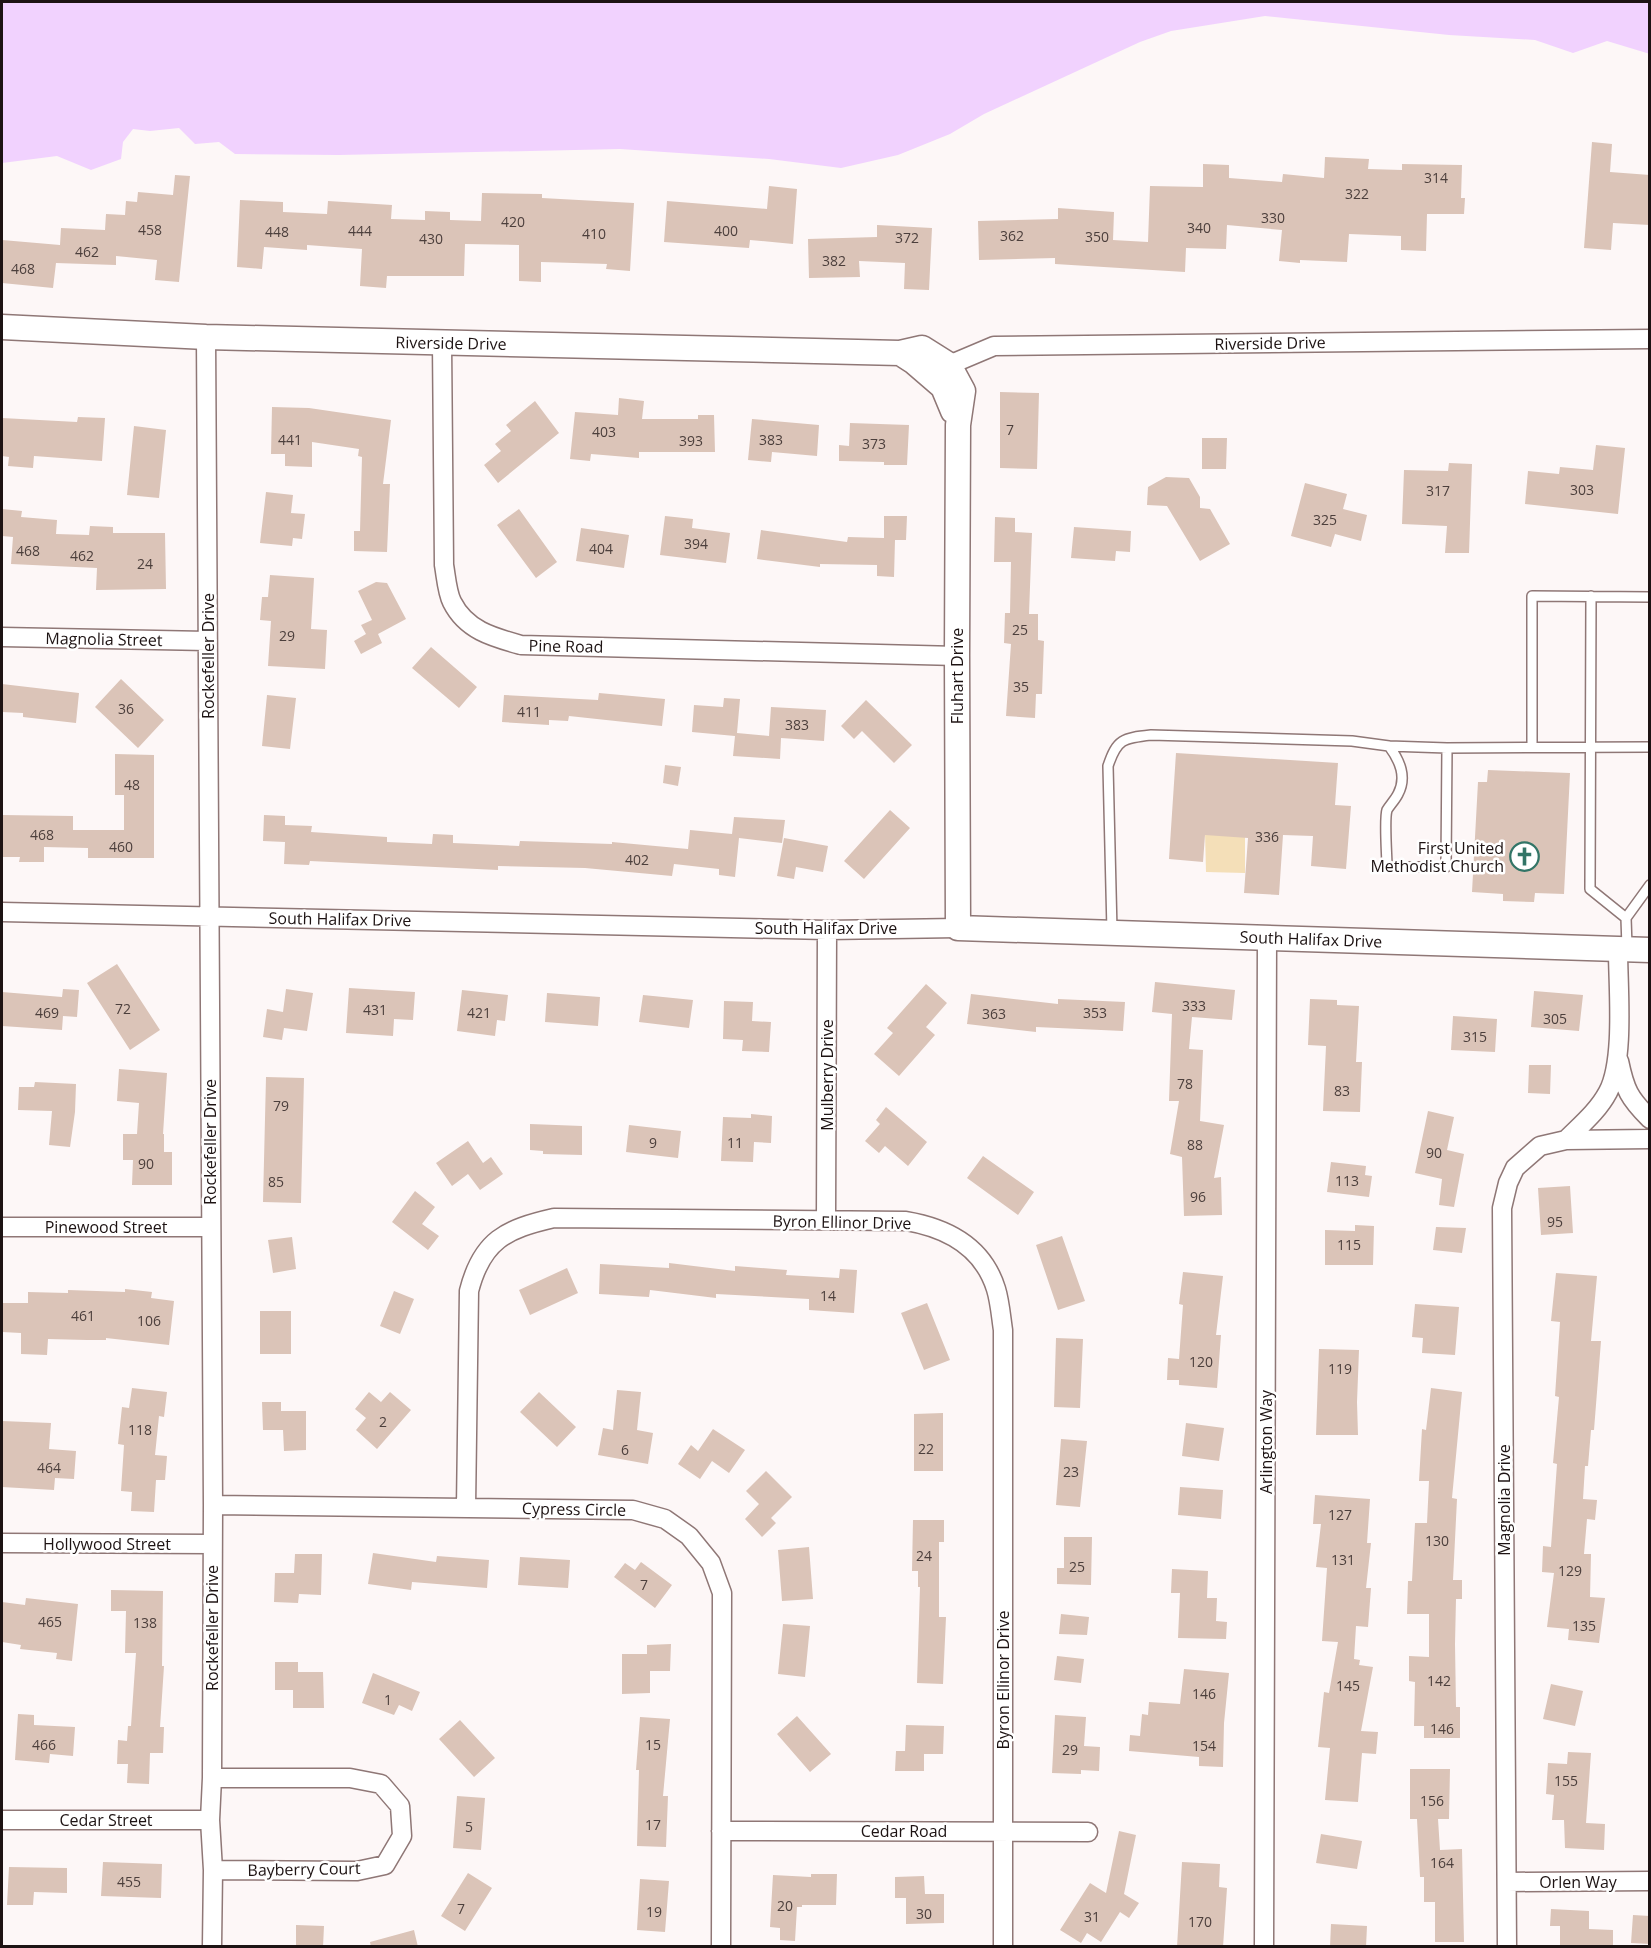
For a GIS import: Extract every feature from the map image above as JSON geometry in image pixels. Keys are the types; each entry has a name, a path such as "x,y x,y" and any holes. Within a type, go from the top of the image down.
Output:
{"street":[{"name":"Riverside Drive","path":"2,327 206,337 442,343 900,353 922,348 949,364 994,346 1650,339"},
{"name":"Rockefeller Drive","path":"206,337 213,1505 210,1820 213,1870 212,1947"},
{"name":"Pine Road","path":"442,343 444,565 451,600 466,623 490,637 521,645 957,656"},
{"name":"Fluhart Drive","path":"900,353 943,387 958,425"},
{"name":"Fluhart Drive","path":"949,364 963,391 958,425 958,928"},
{"name":"Magnolia Street","path":"2,637 207,641"},
{"name":"South Halifax Drive","path":"2,912 827,930 958,928 1631,950"},
{"name":"Mulberry Drive","path":"826,1220 827,930"},
{"name":"Arlington Way","path":"1264,1947 1267,937"},
{"path":"1566,1140 1592,1114 1609,1091 1618,1059 1631,950"},
{"path":"1618,1059 1625,1088 1638,1107 1650,1119"},
{"name":"Magnolia Drive","path":"1507,1947 1502,1208 1508,1183 1515,1168 1540,1146 1566,1140 1650,1138"},
{"name":"Byron Ellinor Drive","path":"466,1507 469,1291 474,1272 487,1249 507,1233 527,1224 554,1218 906,1221 927,1225 969,1245 986,1264 997,1290 1003,1330 1003,1947"},
{"name":"Pinewood Street","path":"2,1227 210,1227"},
{"name":"Cypress Circle","path":"213,1505 633,1510 664,1519 689,1536 711,1563 722,1593 721,1947"},
{"name":"Hollywood Street","path":"2,1543 212,1544"},
{"name":"Bayberry Court","path":"212,1778 350,1778 381,1784 400,1806 402,1836 385,1865 357,1871 213,1870"},
{"name":"Cedar Street","path":"2,1820 210,1820"},
{"name":"Cedar Road","path":"721,1831 1088,1832"},
{"name":"Orlen Way","path":"1507,1882 1650,1881"}],"lane":[{"path":"1532,746 1532,596 1650,597"},
{"path":"1591,596 1590,889 1626,918 1631,950"},
{"path":"1112,933 1108,766 1114,748 1129,737 1150,735 1352,741 1389,746 1447,748 1650,747"},
{"path":"1389,746 1397,757 1402,771 1402,783 1399,793 1387,811 1387,867 1446,867 1447,748"},
{"path":"1626,918 1650,885"}],"shaded area":[{"path":"2,2 1649,2 1650,54 1607,41 1573,53 1535,40 1449,35 1265,16 1171,31 1140,42 984,114 950,134 898,155 841,168 769,159 620,149 339,155 235,154 219,142 195,144 179,128 150,131 133,129 123,142 121,159 91,170 57,156 2,163"},
{"path":"1205,831 1245,831 1245,873 1206,872"}],"building":[{"path":"1592,142 1612,144 1610,172 1650,175 1650,225 1613,223 1611,250 1584,248"},
{"path":"1325,157 1369,159 1368,169 1402,170 1402,164 1462,165 1461,198 1465,198 1464,214 1427,214 1426,251 1401,250 1401,236 1349,234 1347,262 1279,261 1282,230 1227,225 1226,249 1186,248 1185,272 1055,264 1055,258 979,260 978,221 1058,219 1058,208 1114,212 1113,240 1148,242 1150,186 1203,187 1203,164 1229,165 1229,178 1282,182 1283,174 1324,178"},
{"path":"175,175 190,176 179,282 155,280 157,260 116,256 116,265 56,263 53,288 2,283 2,240 60,245 61,228 105,230 106,214 125,215 126,201 137,202 138,192 173,195"},
{"path":"769,186 797,189 793,244 750,240 749,248 664,242 667,201 767,209"},
{"path":"482,193 542,194 542,198 634,203 630,271 606,269 607,264 541,262 541,282 519,281 519,245 465,244 464,276 387,276 386,288 360,286 362,249 307,245 307,250 264,247 262,269 237,267 240,200 283,202 283,212 327,214 328,201 392,205 391,219 425,220 425,211 450,212 450,220 481,221"},
{"path":"877,225 932,228 929,290 904,289 905,263 859,261 860,277 809,278 808,239 877,237"},
{"path":"1000,392 1039,393 1037,469 1000,468"},
{"path":"619,398 644,401 642,419 698,419 698,415 714,415 715,452 639,452 639,458 591,454 590,461 570,459 575,412 618,415"},
{"path":"535,401 559,433 498,483 484,465 501,451 495,444 511,431 506,425"},
{"path":"272,407 309,408 391,420 383,484 390,484 387,552 354,551 354,531 360,531 362,457 358,456 359,449 312,442 312,467 285,466 285,454 271,454"},
{"path":"78,417 105,418 102,461 34,456 33,468 8,466 9,457 2,456 2,418 77,422"},
{"path":"752,419 819,425 817,456 772,452 771,462 748,460"},
{"path":"850,423 909,425 907,465 839,461 839,445 849,446"},
{"path":"134,426 166,430 159,498 127,495"},
{"path":"1202,438 1227,438 1226,469 1202,469"},
{"path":"1596,445 1625,448 1618,514 1525,504 1528,471 1559,474 1560,467 1593,470"},
{"path":"1449,463 1472,464 1469,553 1445,553 1447,526 1402,524 1404,470 1448,471"},
{"path":"1166,477 1189,478 1200,497 1200,508 1210,509 1230,544 1200,561 1167,506 1147,505 1148,487"},
{"path":"1305,483 1347,494 1343,509 1367,515 1361,541 1335,534 1331,547 1291,536"},
{"path":"266,492 293,495 291,513 305,514 302,539 293,538 292,546 260,543"},
{"path":"2,509 22,511 21,517 57,520 56,534 89,535 90,526 113,527 113,533 165,533 166,589 96,590 97,568 11,564 13,537 2,536"},
{"path":"519,509 557,562 536,578 497,525"},
{"path":"665,516 693,519 692,528 730,533 726,563 660,555"},
{"path":"884,516 907,516 906,540 895,540 894,577 877,576 877,565 820,564 820,567 757,559 761,530 847,542 848,537 884,538"},
{"path":"995,517 1015,518 1015,532 1032,533 1029,614 1038,614 1038,640 1044,641 1042,694 1036,694 1035,718 1006,716 1011,644 1004,643 1005,613 1010,613 1011,562 994,562"},
{"path":"1074,527 1131,531 1130,552 1116,551 1115,561 1071,558"},
{"path":"581,528 629,535 624,568 576,561"},
{"path":"270,575 314,578 311,629 327,630 325,669 268,666 271,621 260,620 262,597 268,597"},
{"path":"376,582 387,583 406,619 378,634 382,643 361,654 354,641 366,634 361,625 372,620 358,591"},
{"path":"431,647 477,687 459,708 412,668"},
{"path":"121,679 164,720 138,748 95,707"},
{"path":"2,684 79,693 76,723 23,717 23,713 2,712"},
{"path":"599,693 665,699 662,726 569,716 568,721 549,720 549,725 502,722 504,695 598,700"},
{"path":"267,695 296,698 290,749 262,746"},
{"path":"724,698 740,699 737,733 769,736 771,707 826,710 824,741 781,738 780,759 733,756 735,736 692,732 694,705 723,707"},
{"path":"866,700 912,745 894,763 862,731 854,739 841,726"},
{"path":"1176,753 1338,763 1335,805 1351,806 1346,869 1311,866 1313,836 1283,835 1279,895 1244,893 1248,838 1205,835 1203,862 1169,859"},
{"path":"115,754 154,755 154,858 88,858 88,848 44,847 44,862 19,862 20,857 2,857 2,815 73,816 73,830 124,830 124,795 115,795"},
{"path":"665,765 681,767 678,786 663,783"},
{"path":"1488,770 1570,773 1564,894 1535,893 1534,902 1503,901 1503,894 1472,892 1478,782 1487,782"},
{"path":"890,810 910,828 864,879 844,861"},
{"path":"264,815 285,816 285,825 312,826 311,832 387,837 387,842 432,844 433,834 453,835 453,843 519,846 520,841 612,844 612,842 688,849 690,830 732,834 734,817 785,820 782,843 739,838 735,877 719,875 719,869 674,864 672,876 585,868 498,866 498,870 310,861 309,865 284,864 285,842 263,841"},
{"path":"784,838 828,846 823,872 796,867 794,879 777,876"},
{"path":"117,964 160,1030 130,1050 87,983"},
{"path":"1155,982 1235,990 1232,1020 1192,1017 1189,1049 1203,1050 1200,1121 1224,1125 1214,1178 1221,1177 1222,1215 1184,1216 1182,1157 1170,1154 1179,1101 1169,1101 1172,1014 1152,1012"},
{"path":"926,984 947,1003 926,1027 935,1035 899,1076 874,1054 893,1033 887,1028"},
{"path":"349,988 415,992 413,1020 394,1019 393,1036 346,1033"},
{"path":"63,989 79,990 77,1017 63,1016 62,1030 2,1026 2,992 62,997"},
{"path":"286,989 313,993 307,1031 284,1028 282,1040 263,1037 267,1009 283,1012"},
{"path":"462,990 508,995 505,1021 497,1020 495,1036 457,1031"},
{"path":"1534,991 1583,995 1579,1031 1531,1027"},
{"path":"547,993 600,997 598,1026 545,1022"},
{"path":"971,994 1058,1004 1058,999 1125,1002 1123,1031 1036,1027 1036,1032 967,1024"},
{"path":"643,995 693,1000 689,1028 639,1022"},
{"path":"1310,999 1337,1000 1337,1005 1359,1006 1356,1062 1362,1062 1360,1112 1323,1111 1326,1046 1308,1045"},
{"path":"724,1001 753,1002 752,1021 771,1022 769,1052 742,1051 743,1040 723,1039"},
{"path":"1453,1016 1497,1019 1495,1052 1451,1050"},
{"path":"1529,1065 1551,1065 1550,1094 1528,1093"},
{"path":"119,1069 167,1073 163,1134 164,1152 172,1152 172,1185 132,1185 133,1160 123,1160 123,1134 137,1134 139,1103 117,1101"},
{"path":"266,1077 304,1078 301,1203 263,1202"},
{"path":"35,1082 76,1084 70,1147 49,1145 52,1111 18,1110 19,1087 34,1087"},
{"path":"886,1107 927,1142 908,1166 885,1146 879,1153 865,1141 880,1124 876,1120"},
{"path":"1428,1111 1454,1117 1447,1150 1464,1154 1454,1207 1439,1205 1442,1179 1415,1173"},
{"path":"751,1114 772,1116 771,1143 754,1142 753,1162 721,1161 723,1117 751,1118"},
{"path":"530,1124 582,1126 582,1155 543,1154 543,1151 530,1150"},
{"path":"629,1125 681,1131 678,1158 626,1152"},
{"path":"468,1141 483,1163 491,1157 503,1174 480,1190 468,1174 452,1186 436,1163"},
{"path":"983,1156 1034,1192 1018,1215 967,1178"},
{"path":"1331,1162 1366,1166 1365,1175 1372,1176 1369,1197 1327,1192"},
{"path":"1570,1186 1573,1233 1541,1235 1538,1188"},
{"path":"415,1191 435,1207 422,1224 439,1236 428,1250 392,1222"},
{"path":"1355,1225 1374,1226 1373,1265 1325,1265 1325,1230 1355,1231"},
{"path":"1436,1227 1466,1228 1462,1253 1433,1250"},
{"path":"1062,1236 1085,1301 1058,1310 1036,1245"},
{"path":"292,1237 296,1269 273,1273 268,1240"},
{"path":"669,1263 735,1271 735,1266 787,1270 786,1275 839,1278 840,1269 857,1270 854,1313 809,1310 809,1299 716,1294 716,1298 650,1290 649,1297 599,1294 600,1264 669,1268"},
{"path":"567,1268 578,1293 530,1315 519,1290"},
{"path":"1183,1272 1223,1276 1216,1335 1221,1335 1217,1388 1179,1385 1179,1380 1167,1380 1168,1358 1179,1359 1183,1305 1179,1304"},
{"path":"1556,1273 1597,1276 1591,1341 1601,1341 1594,1430 1591,1430 1588,1466 1585,1466 1583,1499 1597,1500 1595,1520 1587,1519 1584,1554 1591,1554 1590,1597 1605,1598 1599,1643 1568,1640 1569,1629 1547,1627 1554,1573 1542,1572 1543,1546 1551,1547 1557,1464 1553,1463 1559,1397 1555,1396 1560,1322 1551,1321"},
{"path":"125,1289 152,1292 151,1298 174,1301 169,1345 106,1338 106,1340 48,1339 47,1355 21,1354 21,1333 2,1332 2,1303 28,1303 28,1292 68,1293 68,1290 125,1292"},
{"path":"394,1291 414,1299 400,1334 380,1326"},
{"path":"927,1303 950,1360 924,1370 901,1313"},
{"path":"1415,1304 1459,1307 1455,1355 1422,1353 1423,1338 1412,1337"},
{"path":"260,1311 291,1311 291,1354 260,1354"},
{"path":"1056,1338 1083,1339 1080,1408 1054,1407"},
{"path":"1319,1349 1359,1350 1358,1435 1316,1435"},
{"path":"132,1388 167,1392 164,1417 159,1416 155,1455 167,1456 165,1480 156,1480 154,1512 131,1511 132,1492 121,1491 124,1445 118,1444 122,1407 129,1408"},
{"path":"1431,1388 1462,1392 1452,1498 1457,1499 1453,1580 1462,1580 1462,1599 1456,1599 1455,1644 1456,1707 1460,1707 1460,1738 1424,1738 1424,1726 1414,1726 1415,1682 1409,1681 1409,1656 1429,1657 1429,1614 1407,1614 1408,1581 1412,1581 1415,1523 1427,1523 1429,1481 1419,1481 1422,1429 1426,1430"},
{"path":"617,1390 641,1392 637,1430 653,1433 648,1464 598,1455 603,1428 613,1430"},
{"path":"369,1392 381,1402 390,1392 411,1410 377,1449 356,1430 366,1418 355,1409"},
{"path":"539,1392 576,1427 557,1447 520,1412"},
{"path":"262,1402 281,1402 281,1411 306,1411 306,1450 284,1451 283,1430 263,1430"},
{"path":"943,1413 943,1471 914,1471 914,1414"},
{"path":"2,1421 51,1423 49,1449 76,1451 74,1479 55,1478 54,1490 2,1487"},
{"path":"1186,1423 1224,1428 1219,1461 1182,1456"},
{"path":"713,1429 745,1450 729,1473 712,1461 700,1479 678,1464 691,1445 698,1451"},
{"path":"1061,1439 1087,1441 1080,1507 1056,1505"},
{"path":"766,1471 792,1497 771,1518 776,1523 762,1537 745,1519 759,1504 746,1491"},
{"path":"1180,1487 1223,1490 1221,1519 1178,1515"},
{"path":"1315,1495 1370,1499 1367,1543 1371,1543 1366,1588 1371,1588 1368,1627 1356,1626 1354,1659 1360,1660 1359,1665 1373,1667 1361,1731 1378,1732 1376,1754 1362,1753 1358,1802 1325,1800 1330,1748 1318,1747 1324,1692 1329,1693 1338,1642 1322,1641 1327,1568 1316,1567 1321,1524 1313,1524"},
{"path":"913,1520 944,1520 944,1542 939,1542 939,1617 946,1617 943,1684 917,1683 920,1587 918,1587 918,1571 912,1571"},
{"path":"1064,1537 1092,1537 1091,1585 1057,1584 1057,1568 1064,1568"},
{"path":"809,1547 813,1599 782,1601 778,1550"},
{"path":"373,1553 436,1562 437,1556 489,1560 487,1588 412,1582 411,1590 368,1584"},
{"path":"295,1554 322,1554 321,1595 299,1594 298,1603 274,1602 275,1573 294,1573"},
{"path":"520,1557 570,1560 568,1588 518,1585"},
{"path":"641,1562 672,1585 655,1608 614,1577 625,1563 635,1570"},
{"path":"1172,1569 1208,1571 1207,1598 1217,1598 1216,1621 1227,1622 1226,1639 1178,1638 1180,1593 1171,1593"},
{"path":"111,1590 163,1591 162,1666 164,1666 160,1727 164,1727 163,1753 150,1753 149,1784 127,1783 128,1764 117,1764 118,1740 127,1741 128,1726 131,1726 136,1653 125,1653 126,1611 111,1611"},
{"path":"26,1598 78,1604 72,1661 56,1659 57,1653 20,1649 21,1645 2,1642 2,1602 25,1605"},
{"path":"1061,1614 1089,1617 1087,1635 1059,1634"},
{"path":"783,1624 810,1626 805,1677 778,1674"},
{"path":"671,1644 670,1671 650,1671 650,1693 622,1694 622,1654 647,1654 647,1645"},
{"path":"1057,1656 1084,1659 1081,1683 1054,1680"},
{"path":"275,1662 298,1662 298,1672 323,1672 324,1708 293,1708 293,1690 275,1690"},
{"path":"1184,1669 1229,1673 1224,1723 1223,1767 1199,1766 1199,1757 1129,1751 1130,1735 1140,1736 1142,1714 1148,1715 1149,1702 1180,1704"},
{"path":"373,1673 420,1692 412,1711 399,1705 394,1715 362,1703"},
{"path":"1551,1684 1583,1691 1575,1726 1543,1719"},
{"path":"18,1714 34,1715 34,1725 75,1727 73,1756 50,1754 49,1763 15,1760"},
{"path":"1055,1715 1086,1717 1084,1746 1100,1747 1099,1771 1081,1770 1081,1774 1052,1773"},
{"path":"797,1716 831,1754 810,1772 777,1734"},
{"path":"640,1717 670,1719 663,1796 668,1796 666,1847 637,1846 639,1770 636,1770"},
{"path":"460,1720 495,1758 474,1777 439,1739"},
{"path":"906,1725 944,1726 943,1754 924,1754 924,1771 895,1771 896,1751 905,1751"},
{"path":"1568,1752 1591,1753 1586,1823 1605,1824 1604,1850 1565,1848 1564,1820 1552,1820 1554,1795 1546,1794 1548,1763 1567,1764"},
{"path":"1410,1769 1450,1769 1449,1819 1438,1819 1440,1850 1462,1849 1464,1942 1435,1942 1435,1902 1424,1902 1424,1877 1420,1877 1417,1819 1410,1819"},
{"path":"457,1796 485,1798 481,1850 453,1848"},
{"path":"1119,1831 1136,1835 1124,1894 1139,1903 1129,1918 1120,1912 1101,1942 1087,1933 1081,1943 1060,1930 1090,1883 1106,1893"},
{"path":"1321,1834 1362,1841 1357,1869 1316,1863"},
{"path":"103,1862 162,1864 161,1898 101,1896"},
{"path":"1182,1862 1220,1864 1219,1887 1227,1888 1223,1947 1177,1947"},
{"path":"9,1867 67,1868 67,1893 34,1892 33,1905 7,1905"},
{"path":"468,1873 492,1888 465,1931 441,1916"},
{"path":"811,1874 837,1874 836,1905 797,1907 795,1941 780,1940 780,1928 770,1927 773,1875 811,1877"},
{"path":"924,1876 925,1894 944,1894 944,1923 906,1924 906,1898 895,1898 895,1877"},
{"path":"640,1879 669,1881 665,1932 637,1930"},
{"path":"1551,1909 1589,1911 1589,1929 1613,1930 1613,1947 1560,1946 1560,1926 1550,1926"},
{"path":"1633,1915 1650,1916 1650,1944 1631,1943"},
{"path":"1331,1924 1367,1926 1366,1947 1330,1947"},
{"path":"296,1925 324,1926 323,1947 296,1947"},
{"path":"414,1930 418,1947 371,1947 370,1942"}],"place":[{"name":"First United Methodist Church","path":"1525,857"}]}
